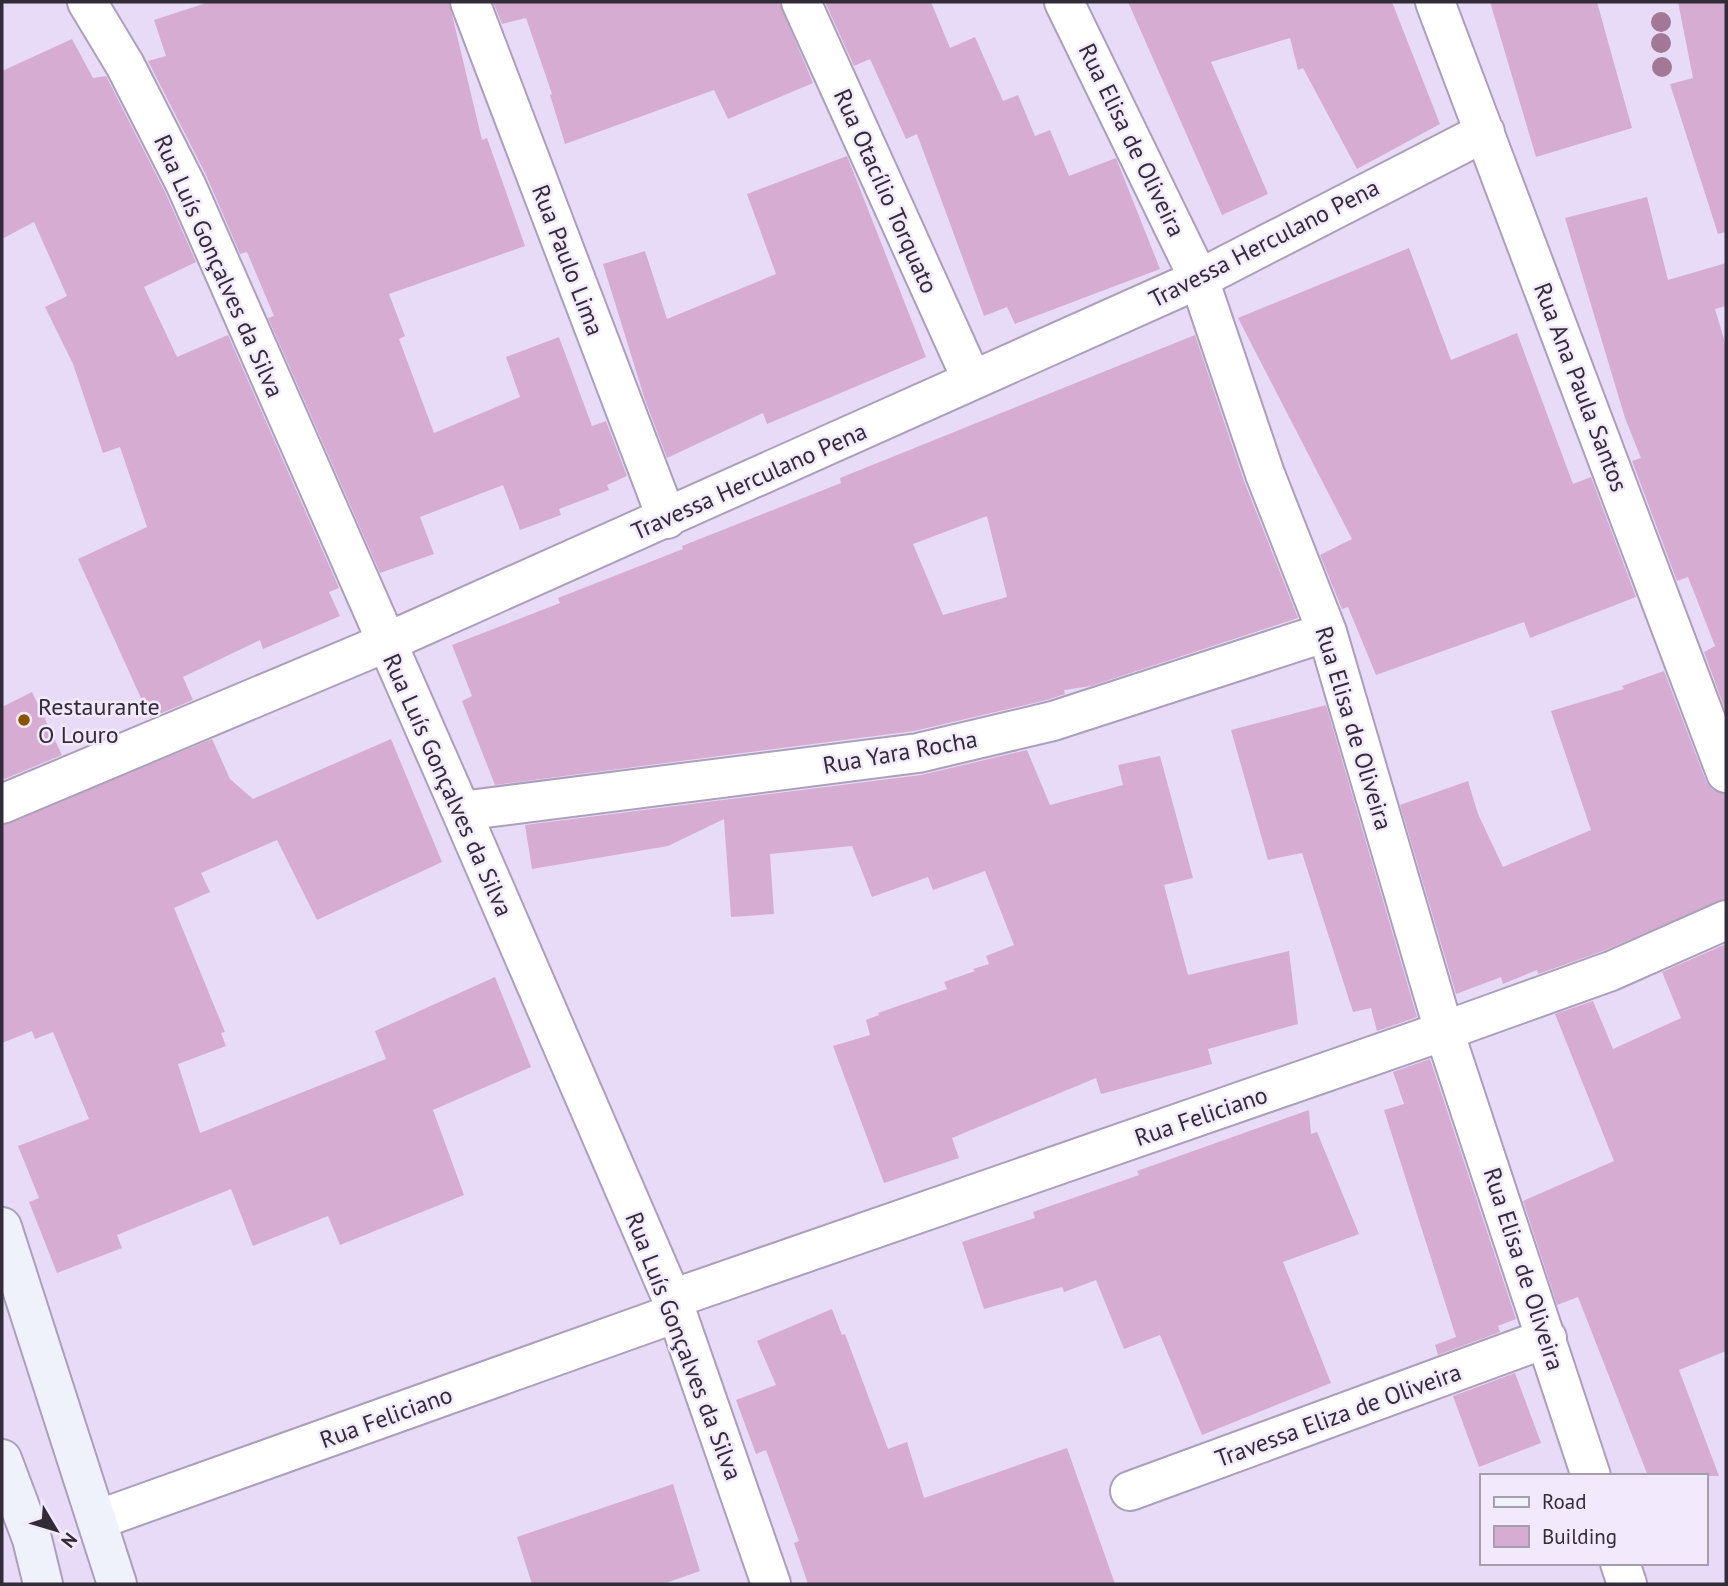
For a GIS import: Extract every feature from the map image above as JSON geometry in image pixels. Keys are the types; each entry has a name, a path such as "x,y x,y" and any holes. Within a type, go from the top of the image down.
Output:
{"main road":[{"path":"2,1227 117,1584"},
{"path":"2,1459 32,1539 43,1584"}],"street":[{"name":"Rua Luís Gonçalves da Silva","path":"87,2 125,65 186,186 461,811 674,1306 771,1584"},
{"name":"Rua Paulo Lima","path":"470,2 667,519"},
{"name":"Rua Otacílio Torquato","path":"801,2 971,380"},
{"name":"Rua Elisa de Oliveira","path":"1064,2 1199,279 1265,474 1327,632 1444,1031 1590,1474"},
{"name":"Rua Ana Paula Santos","path":"1435,2 1726,773"},
{"name":"Travessa Herculano Pena","path":"2,804 385,643 1199,279 1485,132"},
{"name":"Rua Yara Rocha","path":"461,811 918,753 1053,721 1327,632"},
{"name":"Rua Feliciano","path":"97,1520 674,1306 1612,971 1726,920"},
{"name":"Travessa Eliza de Oliveira","path":"1130,1491 1546,1338"},
{"path":"1621,1565 1627,1584"}],"building":[{"path":"209,2 449,2 482,140 487,138 525,246 389,294 405,336 399,339 434,433 520,397 506,357 559,337 592,426 606,421 627,476 607,485 609,490 559,509 561,515 520,530 503,485 420,517 434,554 380,573 268,318 274,316 247,252 240,254 206,175 148,61 166,56 154,20"},
{"path":"493,2 779,2 813,83 728,119 714,90 565,144 550,95 552,94 526,18 502,24"},
{"path":"825,2 931,2 950,48 975,37 1003,101 1018,95 1035,136 1050,130 1069,176 1116,158 1160,269 1015,324 1007,307 984,316 917,134 906,139 870,59 854,66"},
{"path":"1128,2 1392,2 1440,124 1357,169 1303,68 1298,70 1290,38 1211,62 1268,194 1222,215"},
{"path":"1490,2 1597,2 1632,128 1536,157"},
{"path":"1678,2 1726,2 1726,232 1718,234 1670,84 1693,78"},
{"path":"72,39 93,78 106,76 166,194 196,262 144,287 177,357 228,335 339,588 329,592 340,616 263,649 260,640 183,677 193,700 150,718 78,559 147,527 120,447 103,453 73,364 45,307 67,296 34,222 2,239 2,71"},
{"path":"847,156 926,357 767,424 763,413 667,458 645,400 603,264 645,251 667,319 776,274 747,194"},
{"path":"1647,197 1668,280 1726,263 1726,306 1715,309 1726,346 1726,712 1704,652 1715,646 1688,577 1677,581 1632,461 1641,458 1625,418 1565,218"},
{"path":"1409,248 1451,360 1517,333 1573,484 1591,477 1636,597 1530,638 1524,622 1376,675 1348,607 1342,609 1320,555 1352,539 1238,318"},
{"path":"1195,335 1244,481 1298,618 1091,686 1064,690 1065,694 1047,700 914,731 495,785 462,701 472,696 452,645 560,603 558,598 683,549 682,546 841,483 840,478","holes":["987,516 1007,597 943,615 913,544"]},
{"path":"1664,671 1706,781 1713,790 1726,794 1726,898 1603,951 1538,974 1537,970 1503,984 1501,977 1456,994 1400,805 1468,781 1478,814 1503,867 1591,830 1551,711 1624,689 1622,686"},
{"name":"Restaurante O Louro","path":"32,692 62,755 2,780 2,707"},
{"path":"1326,705 1417,1017 1377,1031 1371,1008 1353,1012 1302,853 1268,860 1231,730"},
{"path":"212,739 230,779 253,799 391,739 442,862 317,920 277,840 201,873 210,892 174,908 225,1032 221,1033 226,1046 178,1064 200,1133 386,1059 375,1031 495,977 531,1067 433,1110 464,1195 340,1245 328,1216 253,1246 231,1189 117,1235 122,1248 57,1273 29,1202 39,1198 18,1146 89,1119 53,1032 35,1039 32,1031 2,1043 2,825"},
{"path":"1027,750 1050,805 1123,785 1118,765 1160,756 1193,878 1164,885 1188,975 1289,951 1298,1024 1208,1049 1212,1064 1101,1094 1096,1078 952,1138 959,1158 884,1183 833,1046 870,1035 866,1020 879,1015 878,1013 947,989 944,982 989,964 986,956 1014,945 985,871 933,890 928,877 872,897 852,846 770,854 774,914 731,917 724,819 668,846 532,869 525,825 921,775"},
{"path":"1726,944 1726,1351 1679,1370 1719,1476 1647,1474 1578,1297 1557,1305 1523,1201 1614,1161 1555,1014 1593,1001 1613,1049 1681,1018 1662,972"},
{"path":"1430,1059 1516,1319 1498,1326 1500,1332 1438,1355 1435,1345 1456,1337 1384,1110 1404,1104 1393,1072"},
{"path":"1309,1110 1311,1134 1317,1132 1359,1234 1283,1262 1331,1383 1202,1435 1160,1335 1124,1349 1096,1280 1064,1292 1062,1287 984,1309 962,1242 1035,1218 1033,1212 1139,1175 1137,1171"},
{"path":"832,1309 842,1335 845,1334 888,1449 907,1442 924,1498 1067,1448 1115,1584 808,1584 794,1543 799,1541 766,1450 756,1454 736,1400 776,1385 757,1341"},
{"path":"1515,1373 1541,1443 1479,1467 1453,1396"},
{"path":"673,1484 700,1571 663,1584 532,1584 517,1537"}],"place":[{"name":"Restaurante O Louro","path":"24,720"}]}
